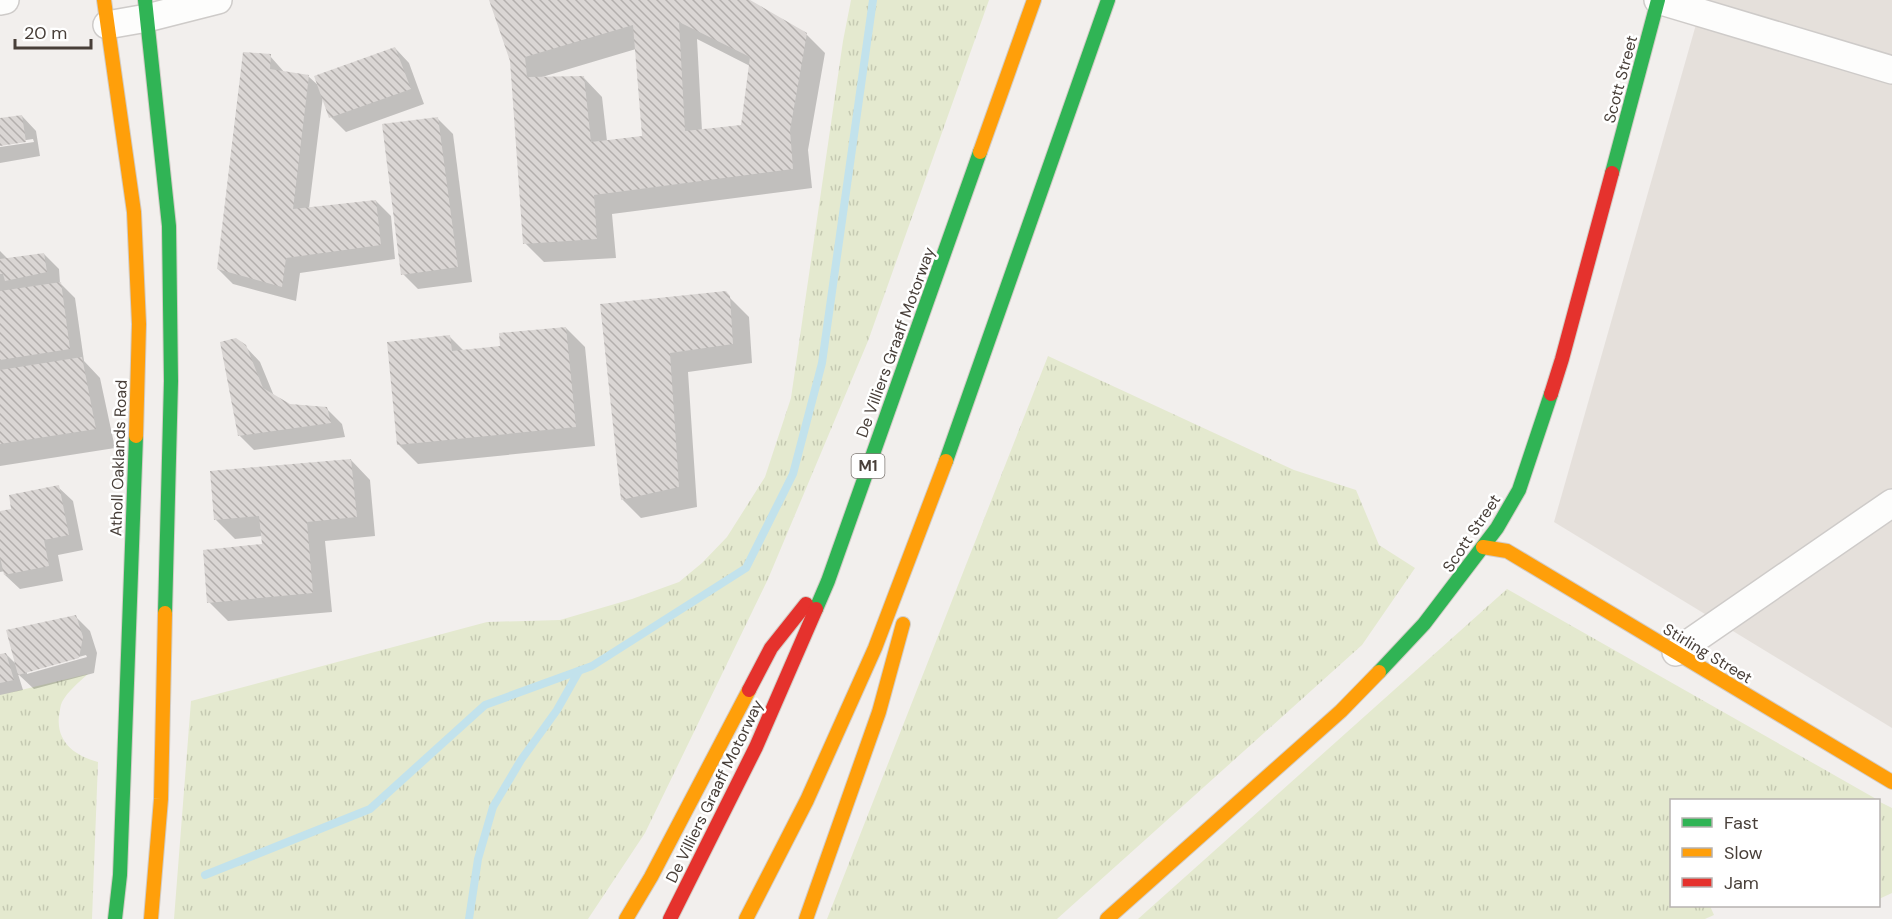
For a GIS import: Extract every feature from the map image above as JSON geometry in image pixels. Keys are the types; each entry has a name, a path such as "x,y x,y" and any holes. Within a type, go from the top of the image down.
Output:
{"main road":[{"name":"De Villiers Graaff Motorway","path":"670,919 756,747 828,581 1034,0"},
{"path":"746,919 812,790 874,648 931,502 1108,0"},
{"name":"Scott Street","path":"1107,919 1341,711 1424,624 1497,528 1519,490 1562,359 1658,0"},
{"path":"146,9 169,226 171,381 161,799 151,919"},
{"name":"Atholl Oaklands Road","path":"106,12 134,213 139,324 127,711 120,875 115,919"},
{"path":"911,591 931,502"},
{"path":"1497,528 1507,551"},
{"name":"Stirling Street","path":"1483,547 1507,551 1892,782"},
{"path":"626,919 651,877 771,648 797,613 828,581"},
{"path":"806,919 879,712 906,614"}],"street":[{"path":"0,1 5,0"},
{"path":"106,12 218,0"},
{"path":"1658,0 1892,70"},
{"path":"1676,652 1892,503"}],"shaded area":[{"path":"1703,0 1892,0 1892,728 1554,522"}],"green space":[{"path":"851,0 989,0 868,341 768,579 645,833 588,919 174,919 191,701 487,622 560,620 632,599 679,582 702,563 727,537 765,477 791,398"},
{"path":"1048,356 1294,470 1356,490 1379,545 1415,568 1362,645 1057,919 827,919"},
{"path":"1507,589 1876,799 1670,799 1670,907 1710,907 1714,915 1705,919 1138,919"},
{"path":"88,674 70,690 62,702 59,725 64,740 75,752 98,762 92,919 0,919 0,695"},
{"path":"1880,802 1892,808 1892,893 1880,899"}],"building":[{"path":"489,0 750,0 807,33 790,130 793,169 594,195 597,239 523,244 510,61","holes":["679,22 750,57 741,125 685,131","633,25 642,136 591,142 584,76 527,77 525,57"]},
{"path":"395,47 411,89 329,118 314,76"},
{"path":"243,52 271,54 270,69 309,75 293,209 376,200 381,245 286,258 282,287 217,269"},
{"path":"22,115 26,142 0,146 0,118"},
{"path":"438,117 458,267 401,275 382,124"},
{"path":"44,253 47,272 5,281 3,274 0,274 0,259"},
{"path":"61,282 70,349 0,360 0,291"},
{"path":"726,291 730,296 733,344 670,353 679,487 621,500 600,304"},
{"path":"566,327 576,427 397,445 387,342 450,335 452,351 500,346 499,333"},
{"path":"236,338 246,345 263,388 290,404 327,407 331,423 238,436 220,342"},
{"path":"82,357 96,429 0,444 0,370"},
{"path":"351,459 357,517 307,522 313,593 207,603 203,550 262,544 259,516 214,520 210,471"},
{"path":"59,485 69,535 44,540 49,566 4,575 0,557 0,511 11,509 9,495"},
{"path":"76,615 83,637 79,658 18,675 6,630"},
{"path":"6,653 14,680 0,683 0,654"}],"waterway":[{"path":"205,875 370,809 485,705 592,666 746,568 793,474 822,363 873,0"},
{"path":"469,919 478,859 493,807 521,760 557,710 579,671"}],"traffic: fast":[{"path":"145,0 169,226 171,381 165,613"},
{"path":"946,461 1108,0"},
{"path":"1612,173 1658,0"},
{"path":"816,609 828,581 980,152"},
{"path":"1379,672 1424,624 1497,528 1519,490 1551,394"},
{"path":"115,919 120,875 136,436"}],"traffic: slow":[{"path":"104,0 134,212 139,324 136,436"},
{"path":"980,152 1034,0"},
{"path":"746,919 807,800 875,648 946,461"},
{"path":"1483,547 1507,551 1892,782"},
{"path":"151,919 161,799 165,613"},
{"path":"806,919 879,712 903,624"},
{"path":"1107,919 1341,711 1379,672"},
{"path":"626,919 651,877 749,690"}],"traffic: jam":[{"path":"1551,394 1612,173"},
{"path":"749,690 771,648 806,604"},
{"path":"670,919 756,747 816,609"}]}
